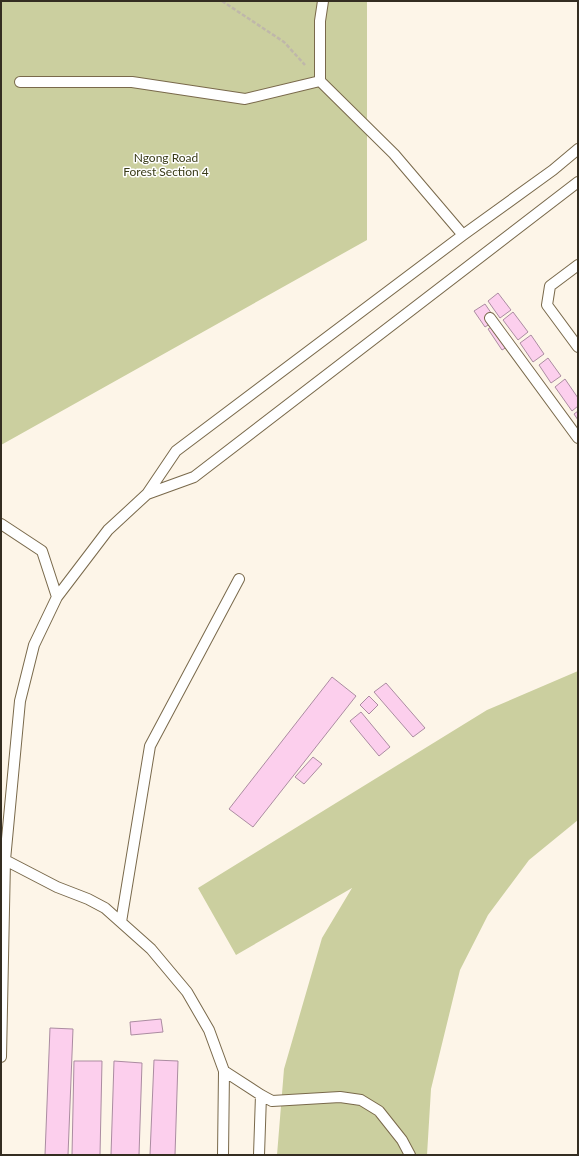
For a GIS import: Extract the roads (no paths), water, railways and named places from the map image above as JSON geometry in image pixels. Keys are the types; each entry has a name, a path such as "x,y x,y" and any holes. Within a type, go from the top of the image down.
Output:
{"lane":[{"path":"323,1 320,21 320,81 394,154 463,235"},
{"path":"20,82 132,82 245,98 320,81"},
{"path":"1,1057 5,860 20,701 34,645 57,597 108,530 147,494 176,451 463,235 553,170 578,149"},
{"path":"147,494 194,477 578,182"},
{"path":"578,265 550,286 547,305 578,347"},
{"path":"490,318 578,438"},
{"path":"569,336 578,329"},
{"path":"1,524 42,551 57,597"},
{"path":"121,922 150,746 240,579"},
{"path":"5,860 57,887 88,899 105,908 151,949 187,992 209,1030 224,1071 224,1155"},
{"path":"224,1071 272,1101 340,1097 361,1100 379,1111 402,1140 410,1155"},
{"path":"259,1155 261,1095"}],"park label":[{"name":"Ngong Road Forest Section 4","path":"166,165"}]}
